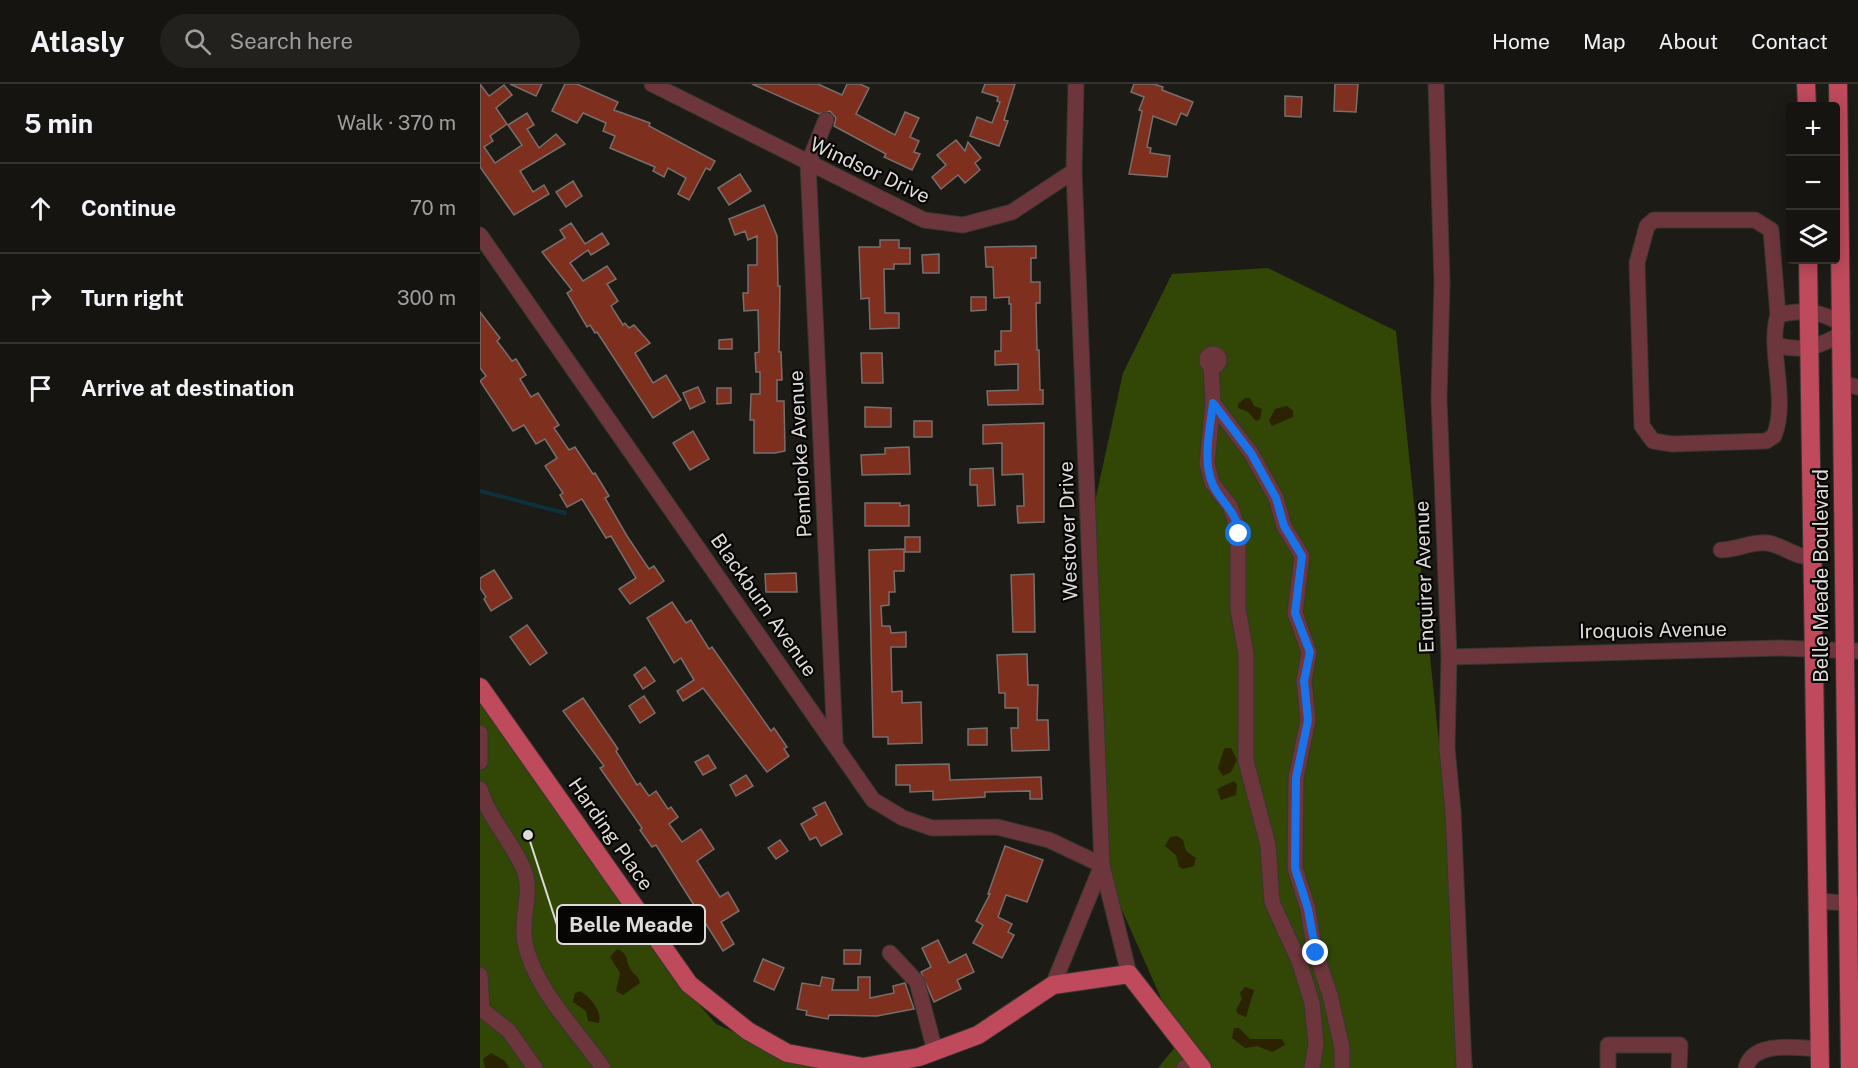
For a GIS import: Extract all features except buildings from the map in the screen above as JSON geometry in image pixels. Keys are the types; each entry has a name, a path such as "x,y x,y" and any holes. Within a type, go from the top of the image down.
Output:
{"main road":[{"path":"1806,84 1807,102"},
{"name":"Belle Meade Boulevard","path":"1838,84 1843,329 1851,385 1853,903 1850,1068"},
{"name":"Belle Meade Boulevard","path":"1808,264 1820,1068"},
{"path":"1810,385 1851,385"},
{"name":"Harding Place","path":"480,687 688,984 748,1031 787,1053 863,1066 919,1057 978,1035 1053,985 1129,974"},
{"path":"1129,974 1194,1065"}],"street":[{"name":"Windsor Drive","path":"652,84 924,220 963,225 1012,212 1074,171"},
{"name":"Westover Drive","path":"1076,84 1074,171 1102,865 1129,974"},
{"name":"Enquirer Avenue","path":"1436,84 1443,282 1438,399 1449,657 1447,747 1453,811 1464,1068"},
{"path":"808,164 826,120"},
{"name":"Pembroke Avenue","path":"808,164 835,742"},
{"path":"1653,220 1755,220 1767,225 1773,238 1778,315 1774,329 1777,345 1779,410 1774,436 1766,441 1672,444 1653,441 1646,434 1642,426 1637,263 1645,232 1653,220"},
{"name":"Blackburn Avenue","path":"480,235 835,742 873,800 903,818 932,828 997,827 1049,840 1102,865"},
{"path":"1777,345 1791,350 1809,347 1821,344 1843,329 1821,313 1808,311 1778,315"},
{"path":"1211,366 1213,403 1208,468 1215,488 1234,514 1239,534 1238,609 1246,654 1245,756 1268,845 1272,902 1299,962 1312,1003 1316,1044 1312,1068"},
{"path":"1213,403 1251,453 1276,498 1284,526 1302,556 1295,613 1310,652 1304,681 1308,720 1296,778 1295,868 1308,909 1314,946 1330,995 1342,1048 1342,1068"},
{"path":"1721,550 1734,550 1758,542 1768,543 1798,556 1812,556"},
{"name":"Iroquois Avenue","path":"1449,657 1813,648 1851,650"},
{"path":"480,734 480,762"},
{"path":"480,789 488,809 525,875 524,935 529,956 549,993 603,1068"},
{"path":"1053,985 1102,865"},
{"path":"1818,901 1853,903"},
{"path":"890,952 917,982 935,1051"},
{"path":"480,975 481,1009 509,1031 535,1068"},
{"path":"1608,1066 1608,1045 1680,1045 1679,1068"},
{"path":"1746,1068 1748,1060 1759,1051 1786,1048 1819,1049"}],"green space":[{"path":"1268,268 1396,331 1473,1068 1158,1068 1180,1041 1102,865 1088,534 1123,373 1172,274"},
{"path":"480,697 671,972 716,1024 817,1068 480,1068"}],"sand":[{"path":"1245,398 1250,398 1254,406 1262,409 1260,419 1256,421 1248,412 1238,408 1238,404"},
{"path":"1287,406 1293,411 1293,417 1272,426 1269,421 1275,409"},
{"path":"1231,748 1237,760 1231,772 1223,776 1218,768 1224,749"},
{"path":"1234,781 1237,785 1236,795 1221,800 1217,789"},
{"path":"1177,836 1183,840 1186,851 1196,858 1194,866 1183,869 1179,867 1176,855 1165,846 1170,837"},
{"path":"617,949 626,955 629,967 640,983 623,995 616,991 620,973 610,957"},
{"path":"1245,987 1254,990 1246,1017 1238,1014 1236,1010 1242,999 1240,993"},
{"path":"580,991 594,1004 599,1013 599,1023 588,1021 586,1011 573,1002 575,993"},
{"path":"1234,1028 1239,1028 1250,1039 1282,1039 1285,1045 1272,1052 1257,1046 1245,1048 1232,1038"},
{"path":"491,1053 505,1061 509,1068 485,1068 483,1059"}],"waterway":[{"path":"480,491 565,513"}],"place":[{"name":"Belle Meade","path":"528,835"}],"route":[{"path":"1239,534 1234,514 1217,492 1208,468 1213,403 1242,437 1276,498 1279,516 1302,556 1295,618 1310,652 1310,660 1304,675 1307,731 1298,759 1296,778 1295,868 1308,909 1310,932 1316,953"}]}
